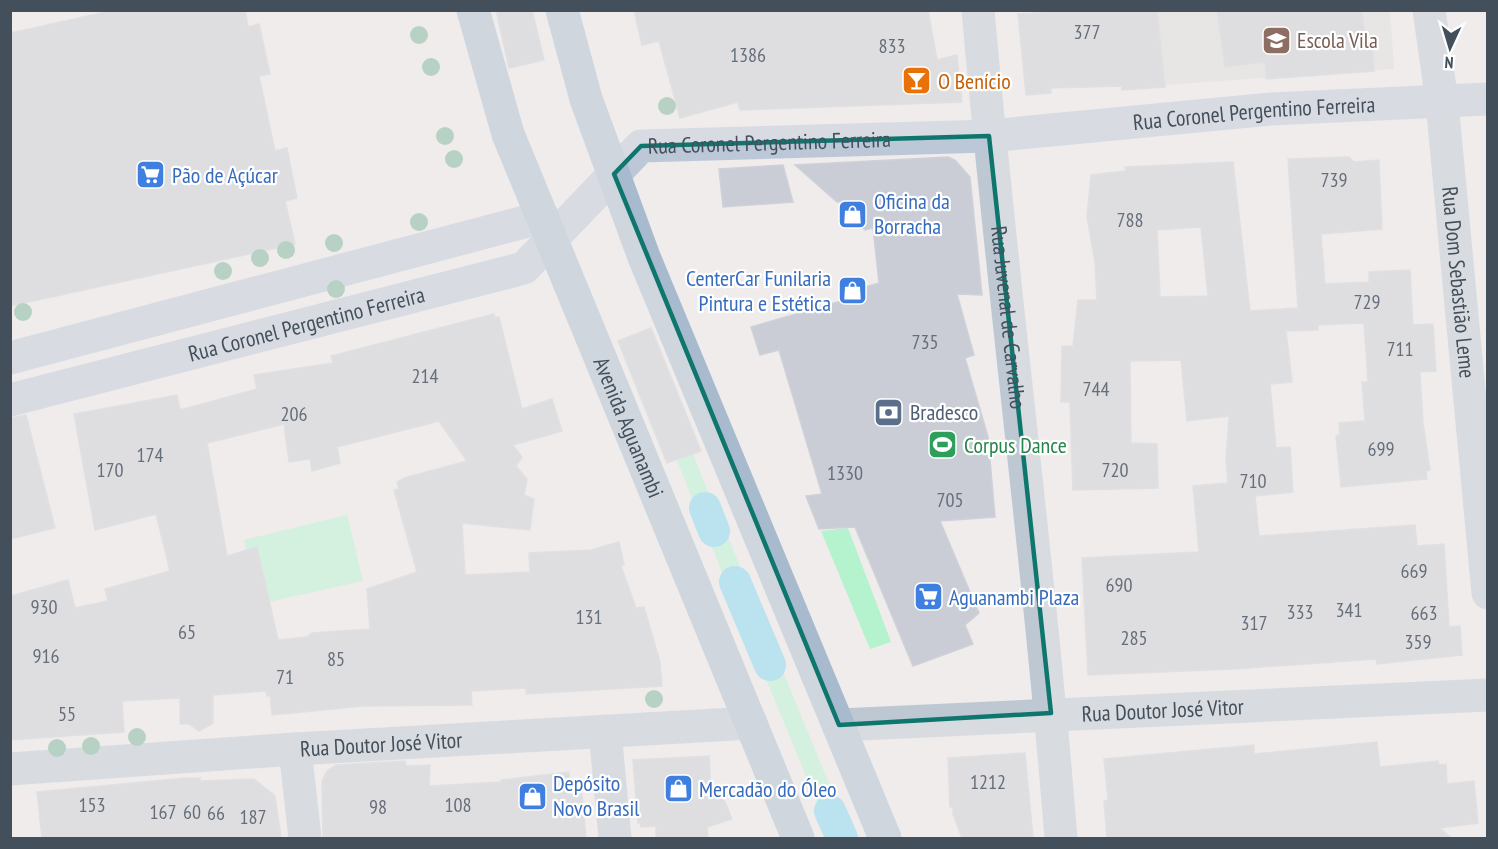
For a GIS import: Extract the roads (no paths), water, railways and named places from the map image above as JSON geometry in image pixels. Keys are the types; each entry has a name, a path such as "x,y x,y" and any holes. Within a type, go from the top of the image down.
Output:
{"main road":[{"name":"Avenida Aguanambi","path":"472,10 508,134 798,838"},
{"path":"562,10 586,99 644,256 885,838"},
{"name":"Rua Coronel Pergentino Ferreira","path":"10,400 524,268 548,228 614,174 641,146 989,136 1271,109 1488,99"},
{"name":"Rua Coronel Pergentino Ferreira","path":"10,358 548,228"}],"street":[{"name":"Rua Juvenal de Carvalho","path":"978,10 989,136 1051,713 1061,838"},
{"name":"Rua Dom Sebastião Leme","path":"1429,10 1442,102 1488,593"},
{"name":"Rua Doutor José Vitor","path":"839,725 1051,713 1488,694"},
{"name":"Rua Doutor José Vitor","path":"10,769 295,749 751,723"},
{"path":"605,731 615,838"},
{"path":"295,749 305,838"}],"waterway":[{"path":"705,508 714,531"},
{"path":"735,582 770,665"},
{"path":"830,811 842,838"}],"place":[{"name":"Escola Vila","path":"1276,40"},
{"name":"O Benício","path":"917,81"},
{"name":"Pão de Açúcar","path":"151,175"},
{"name":"Oficina da Borracha","path":"853,214"},
{"name":"CenterCar Funilaria Pintura e Estética","path":"852,291"},
{"name":"Bradesco","path":"889,412"},
{"name":"Corpus Dance","path":"943,445"},
{"name":"Aguanambi Plaza","path":"928,597"},
{"name":"Mercadão do Óleo","path":"678,789"},
{"name":"Depósito Novo Brasil","path":"532,796"}]}
